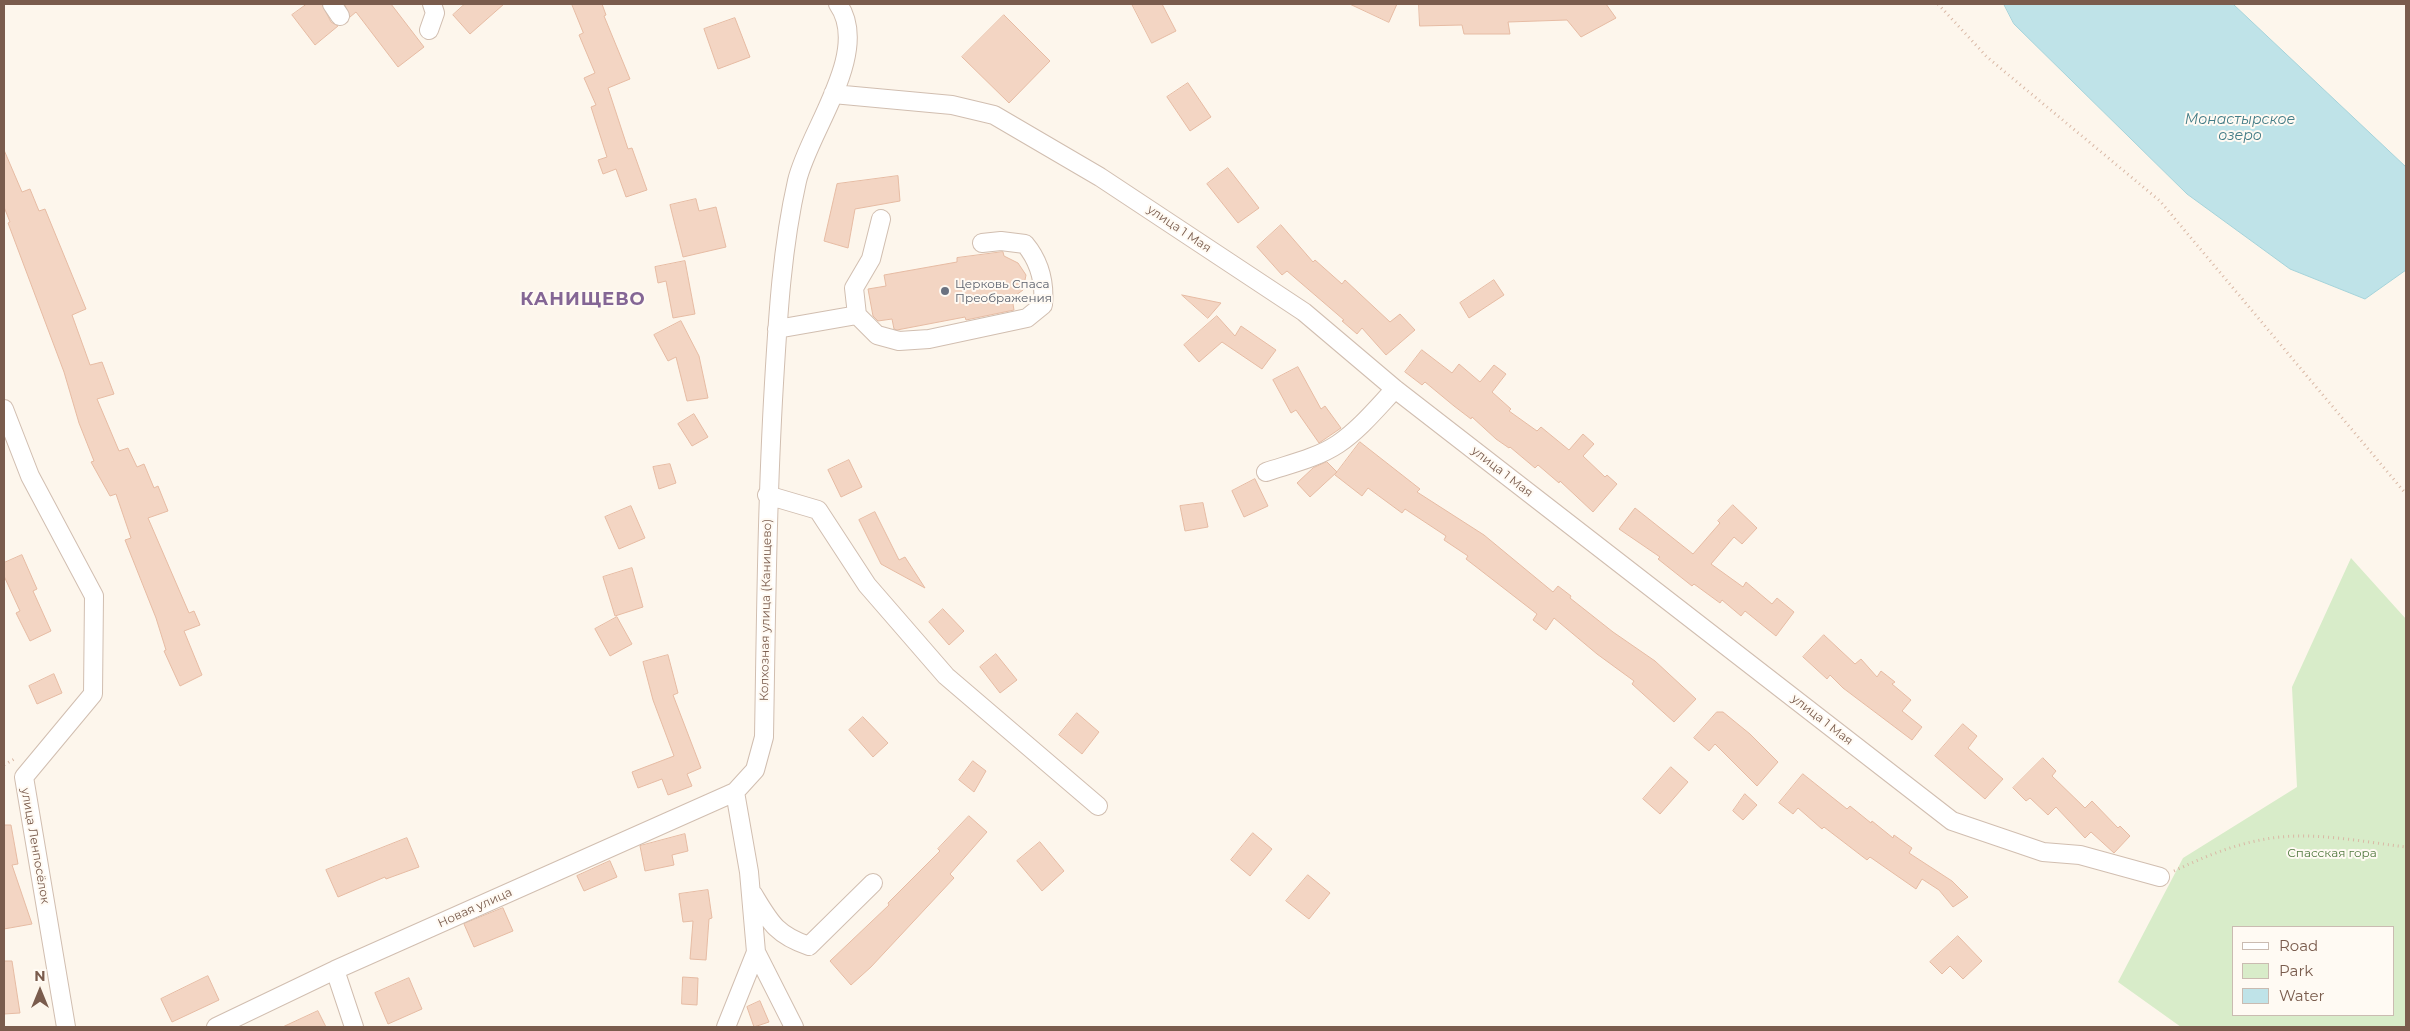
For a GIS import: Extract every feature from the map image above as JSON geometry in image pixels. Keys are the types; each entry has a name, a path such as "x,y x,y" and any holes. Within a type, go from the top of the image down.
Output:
{"street":[{"path":"429,30 436,13 432,4"},
{"name":"Колхозная улица (Канищево)","path":"735,792 755,770 764,737 767,496 780,293 797,179 847,61 847,34 842,10 838,4"},
{"name":"улица 1 Мая","path":"832,94 952,104 994,115 1100,177 1304,312 1394,389 1952,821 2043,852 2080,854 2160,877"},
{"path":"881,219 871,259 854,288 857,315 876,335 899,341 929,339 1028,318 1043,305 1045,285 1034,255 1025,244 1001,241 982,243"},
{"path":"778,329 857,315"},
{"path":"1266,472 1309,458 1338,444 1359,427 1394,389"},
{"name":"улица Ленпосёлок","path":"4,409 30,476 94,596 93,694 24,777 66,1027"},
{"path":"767,496 818,510 867,585 946,676 1098,806"},
{"path":"735,792 750,889 756,952 794,1027"},
{"name":"Новая улица","path":"216,1027 335,970 735,792"},
{"path":"750,889 769,921 790,940 808,946 873,882"},
{"path":"726,1027 756,952"},
{"path":"335,970 354,1027"}],"path":[{"path":"1938,4 1987,57 2160,201 2406,494"},
{"path":"2160,877 2218,851 2280,837 2334,838 2406,847"}],"green space":[{"name":"Спасская гора","path":"2351,558 2406,619 2406,1027 2181,1027 2118,982 2183,858 2297,787 2292,687"}],"water":[{"name":"Монастырское озеро","path":"2004,4 2233,4 2406,167 2406,270 2365,299 2290,269 2187,194 2014,24"}],"building":[{"path":"307,4 322,4 331,22 338,26 315,45 292,15"},
{"path":"345,4 391,4 424,47 398,67 356,12 350,17"},
{"path":"465,4 504,4 470,34 453,15"},
{"path":"572,4 602,4 606,15 604,16 630,79 608,88 628,149 632,148 647,190 626,197 616,169 603,174 598,160 607,157 591,107 596,105 584,78 595,73 579,35 583,33"},
{"path":"1132,4 1162,4 1176,31 1152,43"},
{"path":"1350,4 1397,4 1389,22"},
{"path":"1419,4 1606,4 1616,18 1581,37 1567,20 1508,22 1510,34 1464,34 1462,25 1420,26"},
{"path":"1004,15 1050,61 1009,103 962,57"},
{"path":"735,18 750,57 718,69 704,29"},
{"path":"1188,83 1211,117 1190,131 1167,97"},
{"path":"4,150 22,192 30,189 39,211 45,209 86,309 72,315 90,365 102,362 114,394 97,399 119,451 128,448 137,467 144,464 154,488 158,486 168,511 148,518 189,613 194,611 200,625 184,631 202,675 180,686 164,651 166,650 156,618 125,540 131,538 116,494 110,496 91,462 94,461 79,423 64,372 8,223 10,222 4,207"},
{"path":"1228,168 1259,208 1238,223 1207,184"},
{"path":"898,176 900,201 855,209 848,248 824,241 837,184"},
{"path":"696,199 699,211 716,207 726,247 683,257 670,205"},
{"path":"1281,225 1313,262 1315,260 1342,284 1345,280 1390,322 1400,314 1415,330 1386,355 1362,328 1357,334 1342,321 1344,320 1287,271 1282,275 1257,247"},
{"name":"Церковь Спаса Преображения","path":"1003,252 1004,256 1018,263 1026,275 1023,290 1012,298 1014,310 966,320 965,317 897,330 894,329 892,319 878,321 873,316 868,289 886,286 884,275 957,262 957,258"},
{"path":"685,261 695,314 673,318 666,281 658,283 655,267"},
{"path":"1494,280 1504,295 1469,318 1460,303"},
{"path":"1182,295 1221,303 1208,318"},
{"path":"1217,316 1235,336 1241,326 1276,350 1262,369 1222,342 1199,362 1184,345"},
{"path":"681,321 699,356 708,398 687,401 676,357 668,361 654,335"},
{"path":"1422,350 1452,373 1459,364 1480,382 1494,365 1506,374 1492,392 1511,409 1509,411 1537,431 1541,427 1569,450 1583,434 1594,444 1583,456 1605,477 1607,475 1617,484 1593,512 1560,481 1559,483 1538,465 1535,468 1425,382 1422,385 1405,372"},
{"path":"1298,367 1321,409 1325,406 1341,428 1319,443 1296,410 1291,413 1273,380"},
{"path":"694,414 708,437 692,446 678,424"},
{"path":"1360,442 1420,489 1417,492 1484,535 1553,592 1558,586 1571,596 1570,598 1613,632 1655,661 1696,699 1674,722 1632,684 1634,681 1597,654 1554,618 1546,630 1533,620 1537,614 1466,559 1468,556 1444,540 1446,536 1405,509 1402,513 1368,488 1362,496 1335,475"},
{"path":"849,460 862,487 841,497 828,470"},
{"path":"1327,462 1337,472 1310,497 1297,483 1313,468"},
{"path":"670,464 676,483 659,489 653,467"},
{"path":"1255,479 1268,506 1244,517 1232,491"},
{"path":"1203,503 1208,527 1185,531 1180,506"},
{"path":"1733,505 1757,528 1742,544 1734,537 1711,564 1743,587 1746,582 1772,604 1777,598 1794,612 1776,636 1745,611 1741,616 1722,600 1720,603 1694,584 1692,586 1658,559 1660,557 1619,529 1635,508 1693,554 1720,523 1718,521"},
{"path":"631,506 645,538 619,549 605,517"},
{"path":"875,512 899,560 905,557 925,588 881,564 859,520"},
{"path":"22,555 37,589 33,591 51,631 30,641 16,613 20,611 4,576 4,563"},
{"path":"632,568 643,607 615,616 603,577"},
{"path":"943,609 964,631 949,645 929,622"},
{"path":"617,617 632,644 610,656 595,629"},
{"path":"1824,635 1855,664 1861,659 1877,677 1881,671 1895,682 1892,684 1911,700 1902,711 1922,727 1912,740 1843,688 1830,675 1827,679 1803,657"},
{"path":"996,654 1017,680 1000,693 980,667"},
{"path":"668,655 678,693 673,695 701,768 687,774 692,786 668,795 662,779 638,788 632,772 674,756 653,700 643,662"},
{"path":"54,674 62,693 37,704 29,686"},
{"path":"1717,712 1723,712 1750,734 1778,762 1757,786 1715,744 1709,751 1694,738"},
{"path":"1077,713 1099,732 1082,754 1059,735"},
{"path":"863,717 888,743 873,757 849,730"},
{"path":"1963,724 1977,736 1968,748 2003,779 1985,799 1935,756"},
{"path":"2043,758 2056,771 2052,776 2085,808 2092,801 2118,828 2120,826 2130,836 2114,853 2091,832 2085,838 2056,807 2048,815 2030,798 2026,801 2013,788"},
{"path":"973,761 986,771 974,792 959,780"},
{"path":"1671,767 1688,782 1660,814 1643,799"},
{"path":"1803,774 1847,809 1850,806 1893,838 1894,835 1912,848 1909,853 1952,881 1968,897 1953,907 1939,890 1922,879 1916,889 1870,857 1867,860 1824,827 1822,829 1798,808 1793,814 1779,803"},
{"path":"1745,794 1757,805 1743,820 1733,811"},
{"path":"969,816 987,832 950,874 954,878 871,967 851,985 830,961 889,905 888,903 940,851 938,849"},
{"path":"4,825 11,825 18,864 12,865 32,924 4,929"},
{"path":"1253,833 1272,849 1250,876 1231,860"},
{"path":"685,834 688,851 672,855 674,865 645,871 640,846"},
{"path":"407,838 419,867 386,879 385,877 338,897 326,870"},
{"path":"1040,842 1064,871 1042,891 1017,861"},
{"path":"610,861 617,877 584,891 577,876"},
{"path":"1308,875 1330,893 1309,919 1286,901"},
{"path":"708,890 712,918 709,919 706,960 690,959 693,921 683,922 679,894"},
{"path":"503,908 513,931 474,947 464,924"},
{"path":"1958,936 1982,961 1963,979 1950,966 1942,974 1930,962"},
{"path":"4,961 12,961 20,1013 4,1014"},
{"path":"208,976 219,1000 172,1022 161,999"},
{"path":"683,977 698,978 697,1005 682,1004"},
{"path":"409,978 422,1009 388,1024 375,993"},
{"path":"760,1001 769,1022 754,1027 747,1007"},
{"path":"318,1011 326,1027 283,1027"}],"place":[{"name":"Церковь Спаса Преображения","path":"945,291"}],"district":[{"name":"КАНИЩЕВО","path":"583,300"}]}
